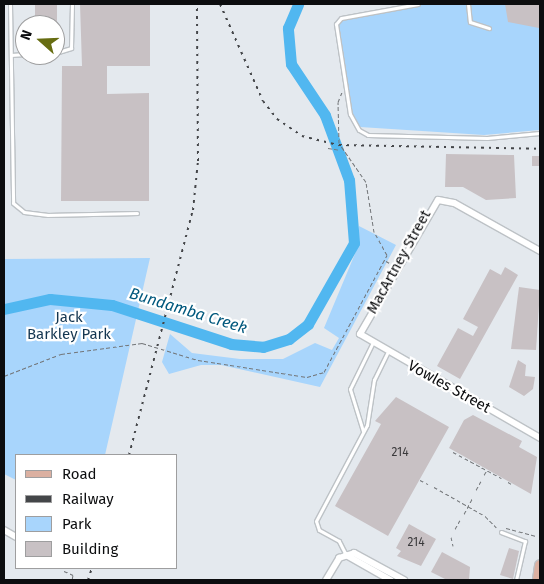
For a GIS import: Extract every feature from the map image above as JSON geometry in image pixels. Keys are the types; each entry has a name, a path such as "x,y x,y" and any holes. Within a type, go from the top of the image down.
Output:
{"main road":[{"path":"538,580 540,565"}],"street":[{"name":"MacArtney Street","path":"360,334 432,204 445,199 540,251"},
{"name":"Vowles Street","path":"360,334 372,344 540,438"},
{"path":"4,530 15,536"},
{"path":"326,580 338,560 354,553 404,580"},
{"path":"346,555 390,580"}],"lane":[{"path":"10,4 10,189 17,209 48,215 137,213"},
{"path":"65,50 71,48 72,4"},
{"path":"418,4 338,20 335,33 354,124 368,135 487,138 540,133"},
{"path":"468,4 470,22 489,28"},
{"path":"10,55 15,55"},
{"path":"364,432 350,389 372,344"},
{"path":"346,555 339,541 319,530 316,521 364,432 370,416 374,380 387,352"},
{"path":"501,532 525,540 516,580"}],"path":[{"path":"4,376 60,354 142,343 198,360 317,377 345,336 385,261 387,252 372,226 366,182 341,150 338,102 346,88"},
{"path":"328,148 341,150"},
{"path":"385,261 396,267"},
{"path":"453,452 501,478"},
{"path":"484,476 487,470"},
{"path":"420,480 428,484"},
{"path":"476,490 481,481"},
{"path":"508,482 512,484"},
{"path":"434,487 468,506 496,528"},
{"path":"464,514 473,497"},
{"path":"455,529 460,520"},
{"path":"506,528 536,536"},
{"path":"451,537 453,546"},
{"path":"64,571 73,575 72,580"}],"green space":[{"path":"421,4 540,4 540,130 484,135 360,127 353,118 337,24 341,19"},
{"path":"359,226 396,245 320,387 221,365 201,365 169,374 162,362 170,334 192,353 240,359 283,359 315,343 332,350 339,338 324,328 357,249"},
{"name":"Jack Barkley Park","path":"150,258 105,454 15,454 15,480 4,474 4,259"}],"building":[{"path":"35,4 57,4 57,15 35,15"},
{"path":"80,4 150,4 150,66 107,66 107,94 149,93 149,201 61,201 62,66 82,66"},
{"path":"505,4 540,4 539,28 508,22"},
{"path":"446,154 514,155 516,198 486,200 463,187 445,187"},
{"path":"532,156 540,156 540,166 532,166"},
{"path":"505,267 518,275 460,379 437,366 458,328 473,336 478,327 463,319 490,269 501,275"},
{"path":"519,287 540,290 536,350 511,349"},
{"path":"518,360 526,365 525,376 535,377 533,389 524,396 509,387"},
{"path":"396,397 449,427 388,536 335,506 381,424 375,421"},
{"path":"473,415 522,441 519,447 537,457 531,494 449,448 464,420"},
{"path":"409,524 436,539 421,566 397,556 401,551 396,548"},
{"path":"509,548 519,551 513,579 500,575"},
{"path":"442,552 470,567 469,580 447,580 431,572"}],"waterway":[{"name":"Bundamba Creek","path":"4,309 50,299 112,305 231,344 263,347 289,339 308,324 354,243 349,180 325,115 291,64 288,28 298,4"}],"railway":[{"path":"129,454 193,210 198,161 197,4"},
{"path":"220,4 263,101 277,119 302,136 339,145 540,149"},
{"path":"88,580 92,569"}]}
